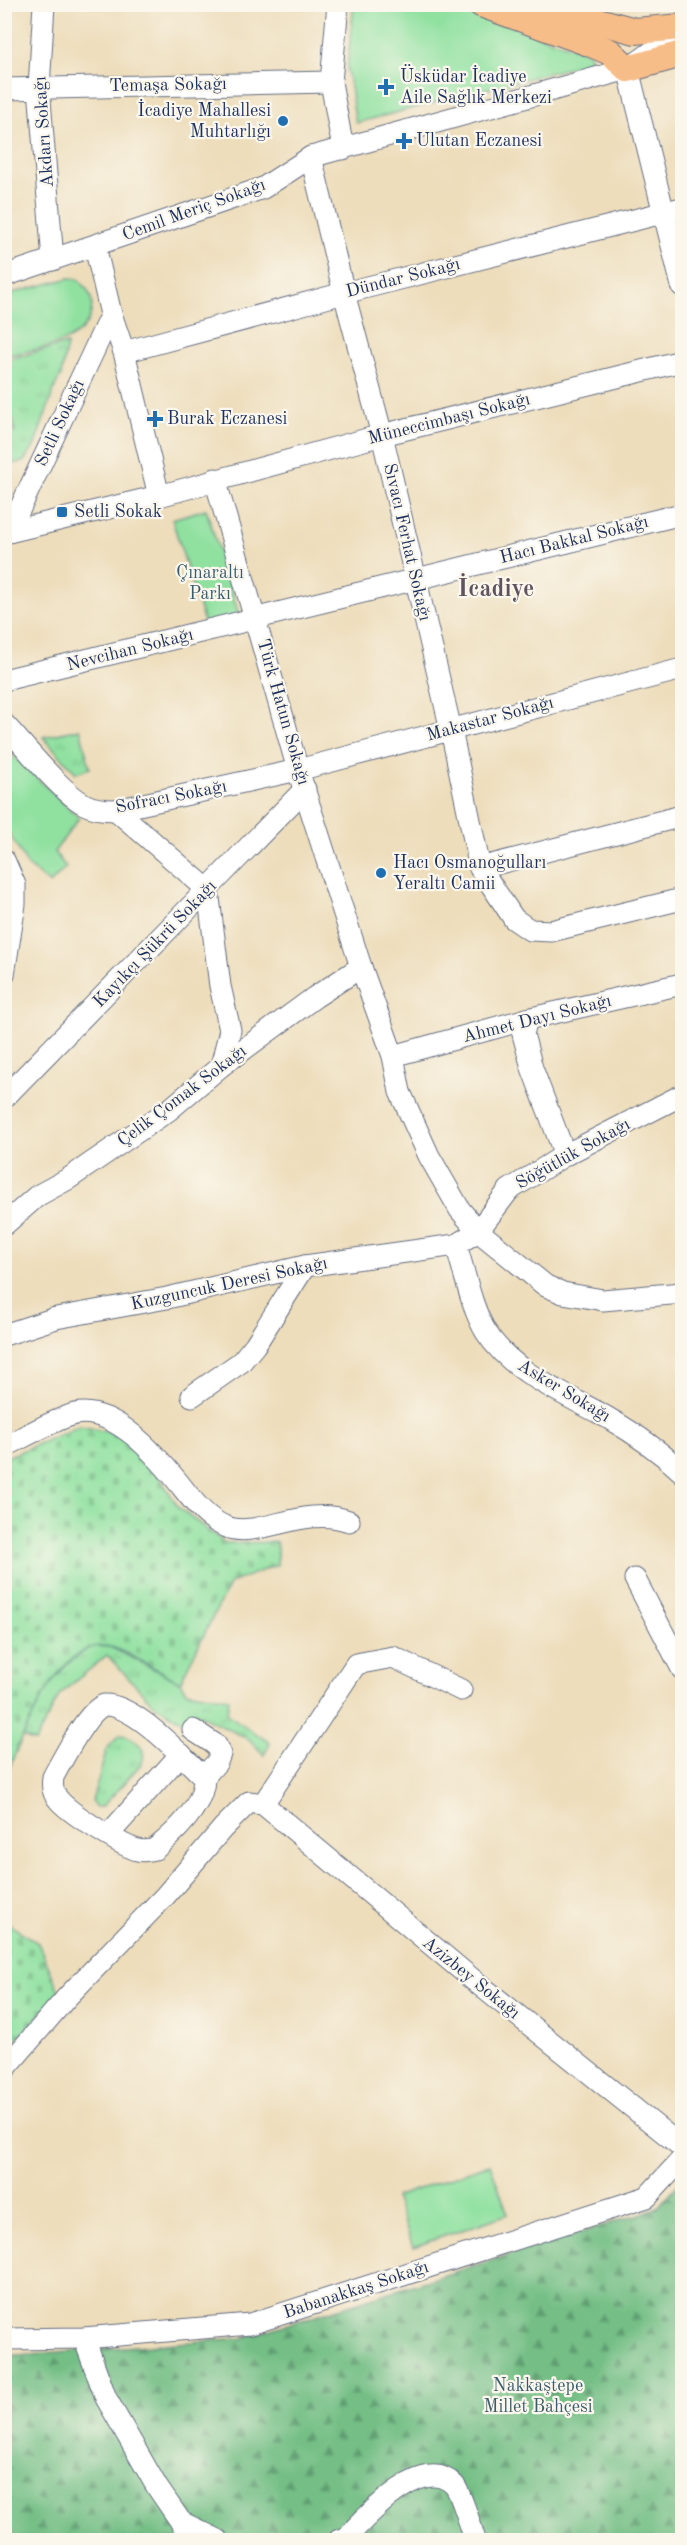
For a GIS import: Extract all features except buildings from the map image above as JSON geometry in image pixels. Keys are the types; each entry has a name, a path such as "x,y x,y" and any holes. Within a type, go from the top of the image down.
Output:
{"main road":[{"path":"481,4 609,52 629,78 682,54"},
{"path":"537,4 635,31 682,29"}],"street":[{"name":"Akdarı Sokağı","path":"44,4 39,88 53,260"},
{"path":"338,4 331,82 343,149"},
{"name":"Cemil Meriç Sokağı","path":"4,276 263,188 311,158 629,78 682,29"},
{"path":"629,78 673,210 682,286"},
{"name":"Temaşa Sokağı","path":"4,89 331,82"},
{"name":"Sıvacı Ferhat Sokağı","path":"311,158 382,435 451,730 480,868 514,919 530,930 551,931 682,899"},
{"name":"Dündar Sokağı","path":"124,351 673,210"},
{"path":"95,246 111,314 124,351 159,496"},
{"name":"Setli Sokağı","path":"7,533 111,314"},
{"name":"Müneccimbaşı Sokağı","path":"215,479 682,361"},
{"path":"7,533 159,496 215,479"},
{"name":"Türk Hatun Sokağı","path":"215,479 302,779 361,967 393,1056 400,1092 429,1156 460,1210 478,1231 546,1286 563,1293 603,1300 682,1293"},
{"name":"Hacı Bakkal Sokağı","path":"256,619 682,514"},
{"name":"Nevcihan Sokağı","path":"4,680 256,619"},
{"name":"Makastar Sokağı","path":"302,779 451,730 682,669"},
{"name":"Sofracı Sokağı","path":"4,724 70,794 85,805 102,810 116,810 302,779"},
{"name":"Kayıkçı Şükrü Sokağı","path":"4,1098 208,890 302,779"},
{"path":"116,810 208,890 220,987 230,1030 221,1066"},
{"path":"480,868 682,816"},
{"path":"4,860 15,885 15,904 4,974"},
{"name":"Çelik Çomak Sokağı","path":"4,1225 37,1196 68,1179 169,1110 221,1066 315,997 361,967"},
{"name":"Ahmet Dayı Sokağı","path":"393,1056 527,1019 682,984"},
{"path":"527,1019 523,1035 532,1068 565,1155"},
{"name":"Söğütlük Sokağı","path":"478,1231 509,1190 565,1155 682,1095"},
{"path":"456,1245 478,1231"},
{"name":"Kuzguncuk Deresi Sokağı","path":"4,1335 56,1318 167,1298 305,1266 456,1245"},
{"name":"Asker Sokağı","path":"456,1245 486,1332 501,1350 523,1370 612,1420 682,1472"},
{"path":"192,1396 241,1362 255,1345 305,1266"},
{"path":"4,1447 76,1414 99,1415 128,1430 167,1468 196,1504 224,1526 243,1531 312,1516 334,1516 349,1521"},
{"path":"635,1579 682,1669"},
{"path":"4,2070 69,1996 165,1896 223,1828 249,1802 263,1804 356,1664 393,1657 461,1690"},
{"path":"193,1730 216,1745 219,1754 217,1761 204,1777 197,1805 155,1849 146,1851 133,1849 72,1812 58,1799 52,1788 53,1777 97,1708 116,1705 171,1744 204,1777"},
{"path":"109,1834 181,1754"},
{"name":"Azizbey Sokağı","path":"263,1804 471,1978 682,2147"},
{"path":"197,1805 223,1828"},
{"name":"Babanakkaş Sokağı","path":"4,2338 84,2338 250,2324 647,2197 682,2159"},
{"path":"84,2338 106,2398 184,2531 218,2541"},
{"path":"344,2540 393,2493 428,2475 441,2475 455,2485 474,2541"}],"green space":[{"path":"354,4 452,5 589,53 591,62 356,123 347,69"},
{"path":"70,278 78,279 85,286 92,303 91,312 79,332 56,344 5,356 5,295"},
{"path":"67,344 61,376 56,384 34,447 23,462 9,464 5,435 15,432 5,379 5,360"},
{"name":"Çınaraltı Parkı","path":"206,509 239,615 205,626 172,519"},
{"path":"80,729 90,768 76,773 43,737"},
{"path":"5,748 79,818 54,852 66,867 50,884 28,866 5,826"},
{"path":"80,1426 123,1435 151,1464 179,1508 225,1543 277,1542 277,1565 230,1583 180,1682 135,1657 110,1647 91,1648 74,1657 44,1694 5,1778 5,1458"},
{"path":"93,1646 110,1647 180,1682 186,1691 229,1698 227,1714 270,1743 264,1755 250,1740 195,1712 189,1725 153,1704 107,1655 60,1694 35,1742 23,1737 42,1697 59,1673 80,1654"},
{"path":"120,1735 131,1738 139,1744 143,1753 142,1763 102,1807 95,1807 92,1801 108,1746"},
{"path":"4,1921 38,1943 60,1993 5,2052"},
{"path":"490,2164 508,2214 413,2247 395,2197"},
{"name":"Nakkaştepe Millet Bahçesi","path":"682,2180 682,2540 5,2540 5,2356 243,2338 656,2209"}],"place":[{"name":"Üsküdar İcadiye Aile Sağlık Merkezi","path":"386,87"},
{"name":"İcadiye Mahallesi Muhtarlığı","path":"283,121"},
{"name":"Ulutan Eczanesi","path":"404,141"},
{"name":"Burak Eczanesi","path":"155,419"},
{"name":"Setli Sokak","path":"62,512"},
{"name":"Hacı Osmanoğulları Yeraltı Camii","path":"381,873"}],"district":[{"name":"İcadiye","path":"496,590"}]}
